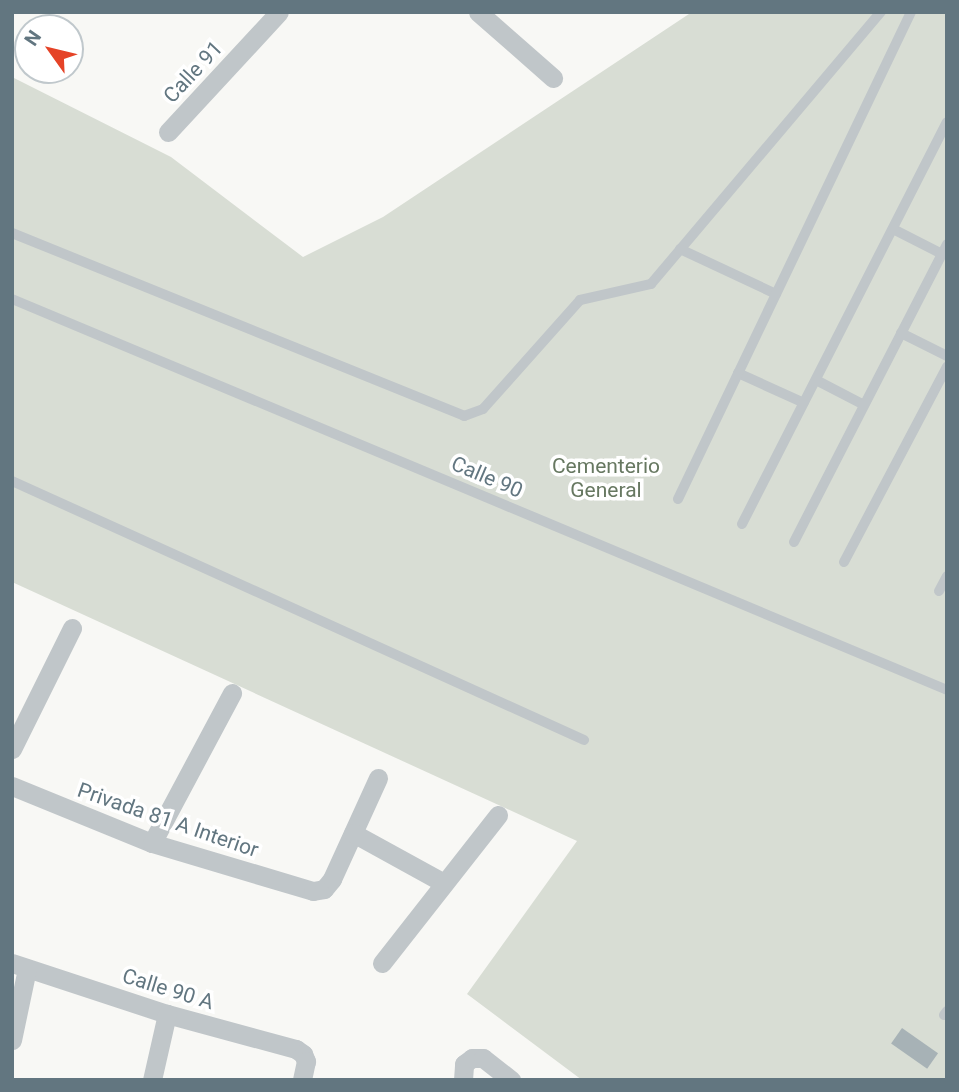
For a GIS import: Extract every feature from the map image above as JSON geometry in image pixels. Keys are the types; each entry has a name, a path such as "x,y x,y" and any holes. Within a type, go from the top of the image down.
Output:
{"street":[{"name":"Calle 91","path":"168,132 279,12"},
{"path":"478,12 552,78"},
{"path":"12,749 72,628"},
{"path":"152,843 232,693"},
{"path":"377,778 353,833 444,883"},
{"name":"Privada 81 A Interior","path":"12,786 152,843 313,891 324,889 332,879 353,833"},
{"path":"382,963 498,815"},
{"path":"12,1040 20,966"},
{"name":"Calle 90 A","path":"20,966 167,1014 296,1049 304,1070"},
{"path":"152,1080 167,1014"},
{"path":"463,1072 472,1058 483,1058 511,1080"}],"lane":[{"path":"12,233 464,416 483,409 580,300 651,284 881,12"},
{"path":"678,499 911,12"},
{"path":"742,524 947,122"},
{"path":"892,229 942,254"},
{"path":"794,542 947,244"},
{"path":"680,249 776,294"},
{"name":"Calle 90","path":"12,299 947,690"},
{"path":"901,333 947,356"},
{"path":"844,562 947,367"},
{"path":"738,373 804,403"},
{"path":"816,380 864,405"},
{"path":"12,481 584,740"},
{"path":"939,591 947,576"}],"green space":[{"name":"Cementerio General","path":"692,12 947,12 947,1080 582,1080 467,994 577,841 12,582 12,77 14,84 26,84 171,157 303,257 383,217"}],"building":[{"path":"902,1028 938,1053 927,1069 891,1044"}]}
